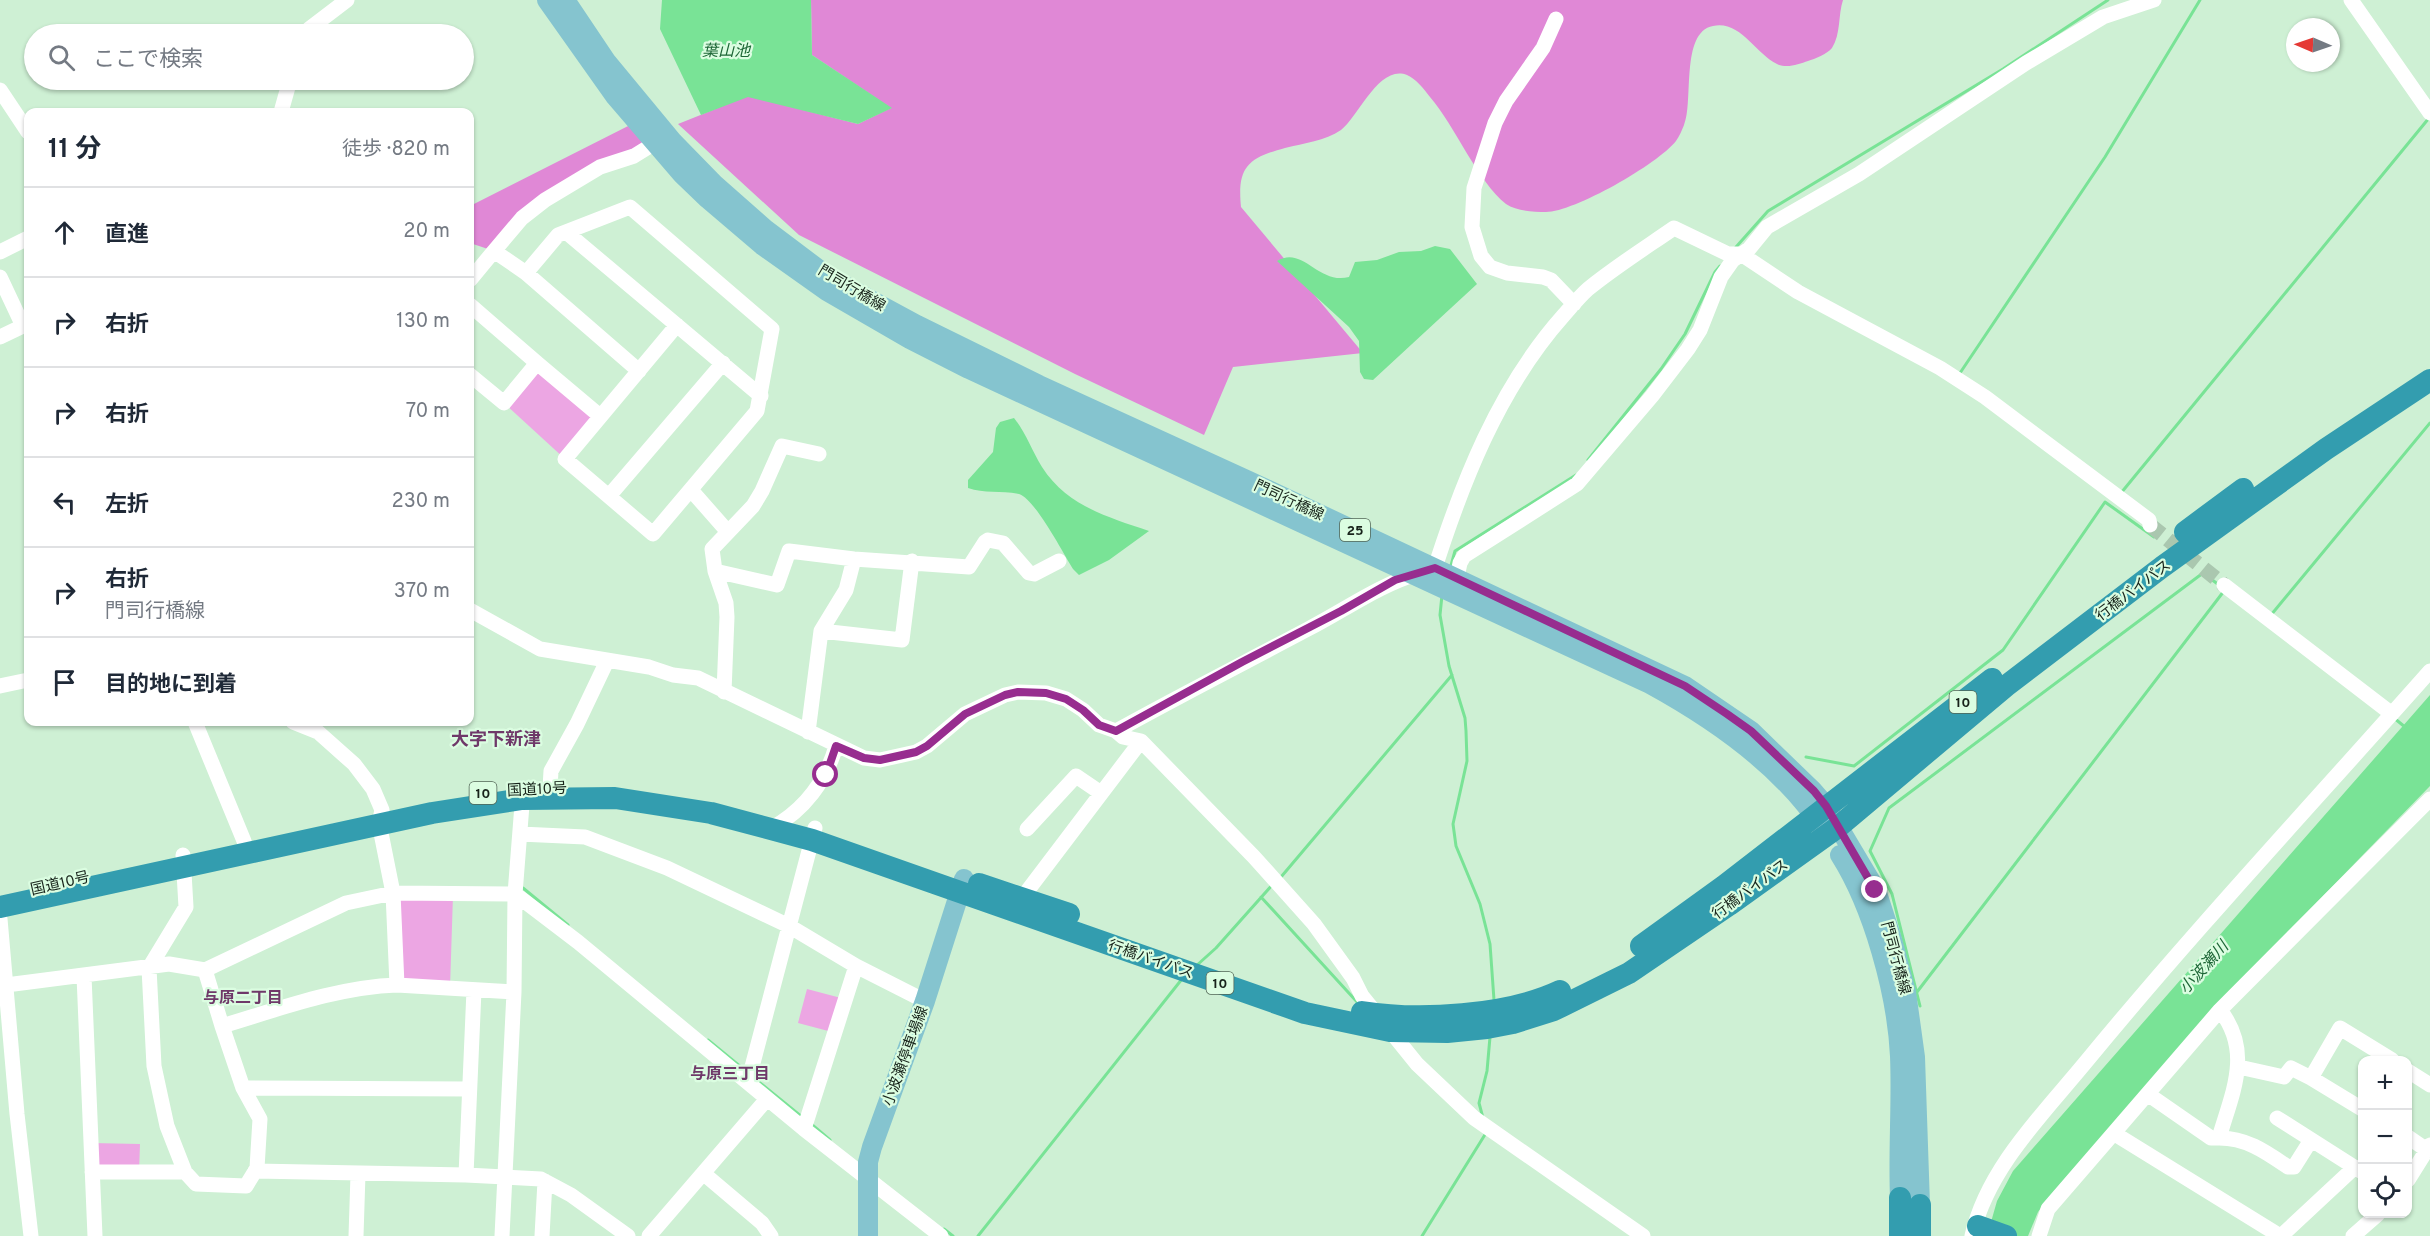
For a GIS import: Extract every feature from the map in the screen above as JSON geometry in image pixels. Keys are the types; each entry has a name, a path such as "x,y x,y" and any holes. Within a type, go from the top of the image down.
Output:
{"highway":[{"name":"行橋バイパス","path":"962,886 1022,898 1310,1000 1384,1023 1482,1012 1547,997 1608,968 1647,943 2213,510 2366,404 2430,363"},
{"name":"行橋バイパス","path":"962,886 1305,1013 1447,1032 1513,1023 1574,1001 1629,973 1730,905 1832,831 2006,686 2162,567 2326,449 2430,380"},
{"name":"国道10号","path":"0,907 183,860 244,841 380,817 432,813 550,788 581,787 690,797 813,834 962,886"},
{"name":"国道10号","path":"523,794 615,798 780,824"},
{"name":"国道10号","path":"0,897 380,817"},
{"path":"1900,1236 1910,1202"},
{"path":"1910,1202 1920,1236"},
{"path":"1975,1231 2006,1236"}],"main road":[{"name":"門司行橋線","path":"547,0 615,96 661,139"},
{"name":"門司行橋線","path":"565,0 661,139 682,174 762,245 827,291 901,334 1036,400 1455,586 1650,684 1693,708 1759,758 1820,811 1875,890 1891,936 1906,992 1915,1058 1910,1202"},
{"name":"小波瀬停車場線","path":"868,1236 868,1179 872,1147 925,1001 962,886"}],"street":[{"path":"316,24 347,0"},
{"path":"1455,586 1460,563 1464,556 1577,484 1595,466 1688,349 1700,330 1721,277 1733,260 1749,249 1767,226 1859,174 2026,63 2103,17 2154,0"},
{"path":"2351,0 2430,113"},
{"path":"1556,19 1543,48 1506,101 1496,123 1474,188 1472,227 1481,256 1490,267 1507,273 1551,280 1574,304"},
{"path":"0,90 24,126"},
{"path":"282,108 287,90"},
{"path":"474,275 522,218 545,200 600,167 634,156 661,139"},
{"path":"526,273 558,235 630,207 772,329 757,411 653,534 564,459 677,325"},
{"path":"1116,731 1242,662 1333,616 1395,580 1426,574 1503,404 1535,350 1587,290 1674,228 1728,254 1741,254 1798,292 1940,368 1977,392 2149,520 2150,525"},
{"path":"567,232 761,396"},
{"path":"0,252 24,240"},
{"path":"494,251 526,273 639,371"},
{"path":"0,277 24,321"},
{"path":"474,308 600,416"},
{"path":"0,337 24,326"},
{"path":"474,378 504,403 537,363"},
{"path":"609,496 723,363"},
{"path":"724,692 726,610 715,571 712,549 753,506 783,446 819,454"},
{"path":"691,490 728,532"},
{"path":"715,571 777,585 789,550 854,559 912,561 969,567 985,542 994,540 1003,543 1029,573 1034,574 1059,561"},
{"path":"808,732 821,631 846,590 854,559"},
{"path":"821,631 902,640 912,561"},
{"path":"2224,585 2392,714"},
{"path":"474,612 540,649 650,667 673,675 698,678 864,758 880,760 916,752 927,746 965,714 1005,695 1018,692 1046,693 1066,699 1083,710 1099,725 1116,731 1123,737 1141,741 1282,887 1329,943 1362,996 1417,1064 1474,1118 1643,1236"},
{"path":"550,788 551,771 578,724 607,661"},
{"path":"1975,1231 1987,1196 2002,1168 2022,1140 2124,1016 2430,671"},
{"path":"0,686 24,681"},
{"path":"197,726 244,841"},
{"path":"303,726 318,732 354,764 373,789 393,893 397,985"},
{"path":"1022,898 1141,741"},
{"path":"780,824 826,775 836,746"},
{"path":"1027,829 1076,776 1101,793"},
{"path":"502,1236 514,992 516,894 523,794"},
{"path":"2039,1236 2048,1209 2149,1095 2220,1010 2430,798"},
{"path":"520,834 585,837 667,868 789,926 856,966 925,1001"},
{"path":"748,1082 813,834"},
{"path":"183,860 186,907 149,968 154,1066 167,1126 185,1172 196,1184 246,1186 255,1171 260,1119 243,1088 205,970"},
{"path":"3,982 14,984 169,964 205,970 346,903 393,893 516,894 578,942 804,1129 941,1236"},
{"path":"0,919 3,982 31,1236"},
{"path":"804,1129 856,966"},
{"path":"84,976 95,1236"},
{"path":"222,1026 336,993 378,986 397,985 514,992"},
{"path":"466,1174 474,990"},
{"path":"2219,1138 2239,1067 2230,1022 2220,1010"},
{"path":"2311,1078 2340,1028 2386,1056"},
{"path":"2239,1067 2284,1077 2291,1068 2358,1107"},
{"path":"2412,1074 2430,1085"},
{"path":"243,1088 469,1089"},
{"path":"2149,1095 2211,1138 2233,1138 2251,1143 2288,1167 2294,1167 2311,1140"},
{"path":"649,1236 767,1099"},
{"path":"2277,1118 2358,1169"},
{"path":"2115,1134 2280,1236 2358,1171"},
{"path":"2412,1140 2428,1152 2412,1174"},
{"path":"255,1171 466,1174 541,1179 571,1195 628,1236"},
{"path":"92,1172 185,1172"},
{"path":"703,1173 762,1223 771,1236"},
{"path":"356,1236 358,1174"},
{"path":"542,1236 545,1181"},
{"path":"2354,1236 2374,1218"}],"shaded area":[{"path":"811,0 1843,0 1837,37 1832,48 1817,58 1793,66 1777,64 1731,28 1713,26 1703,31 1696,41 1692,54 1687,115 1676,141 1634,174 1595,196 1559,210 1530,211 1506,204 1486,182 1420,84 1407,75 1397,74 1387,77 1370,93 1348,123 1335,134 1272,152 1254,161 1243,173 1240,193 1241,207 1363,353 1233,367 1204,435 1075,374 799,235 678,124 748,96 858,124 891,108 812,55"},
{"path":"638,121 654,143 573,183 494,251 474,244 474,204"},
{"path":"537,363 600,416 565,459 504,403"},
{"path":"393,893 453,895 450,988 397,985"},
{"path":"807,989 841,998 832,1032 798,1023"},
{"path":"91,1143 140,1144 139,1172 92,1172"}],"water":[{"name":"葉山池","path":"662,0 811,0 812,55 892,108 858,124 748,97 701,115 660,29"},
{"path":"1435,246 1450,249 1477,284 1373,380 1364,379 1360,372 1359,341 1349,327 1277,261 1286,257 1295,258 1328,276 1349,277 1355,262 1377,260 1399,252 1421,251"},
{"path":"1014,418 1042,467 1064,491 1076,501 1104,515 1149,531 1109,560 1079,575 1026,498 1019,494 968,488 968,480 993,452 996,428 1000,422"},
{"name":"小波瀬川","path":"2430,695 2430,786 2212,1010 2049,1197 2038,1212 2028,1236 1987,1236 1997,1201 2013,1171"}],"waterway":[{"path":"1736,247 1768,211 2003,69 2108,0"},
{"path":"1960,373 2105,157 2200,0"},
{"path":"2121,493 2429,118"},
{"path":"1588,460 1661,369 1685,334 1720,266"},
{"path":"2271,615 2430,423"},
{"path":"1450,569 1455,551 1576,475"},
{"path":"1806,757 1854,766 2003,650 2105,502 2154,537"},
{"path":"1920,1006 1892,894 1870,851 1889,808 2203,573 2219,585"},
{"path":"1917,992 2224,591"},
{"path":"1442,595 1440,615 1449,666 1465,718 1466,731 1467,761 1453,824 1456,846 1480,904 1490,944 1494,1000"},
{"path":"1281,877 1452,675"},
{"path":"2394,718 2405,727"},
{"path":"1196,966 1216,948 1273,884"},
{"path":"523,888 568,925"},
{"path":"1261,897 1358,1003"},
{"path":"978,1236 1182,979"},
{"path":"1483,1118 1479,1103 1487,1071 1490,1037"},
{"path":"708,1040 747,1072"},
{"path":"754,1078 802,1117"},
{"path":"810,1123 830,1140"},
{"path":"1422,1236 1486,1133"},
{"path":"944,1229 953,1236"}],"tunnel":[{"path":"2150,525 2224,585"}],"district":[{"name":"大字下新津","path":"496,739"},
{"name":"与原二丁目","path":"243,997"},
{"name":"与原三丁目","path":"730,1073"}],"route":[{"path":"826,775 836,746 864,758 880,760 916,752 927,746 965,714 1005,695 1018,692 1046,693 1066,699 1083,710 1099,725 1116,731 1395,580 1435,568 1685,686 1751,731 1814,791 1826,806 1875,890"}]}
